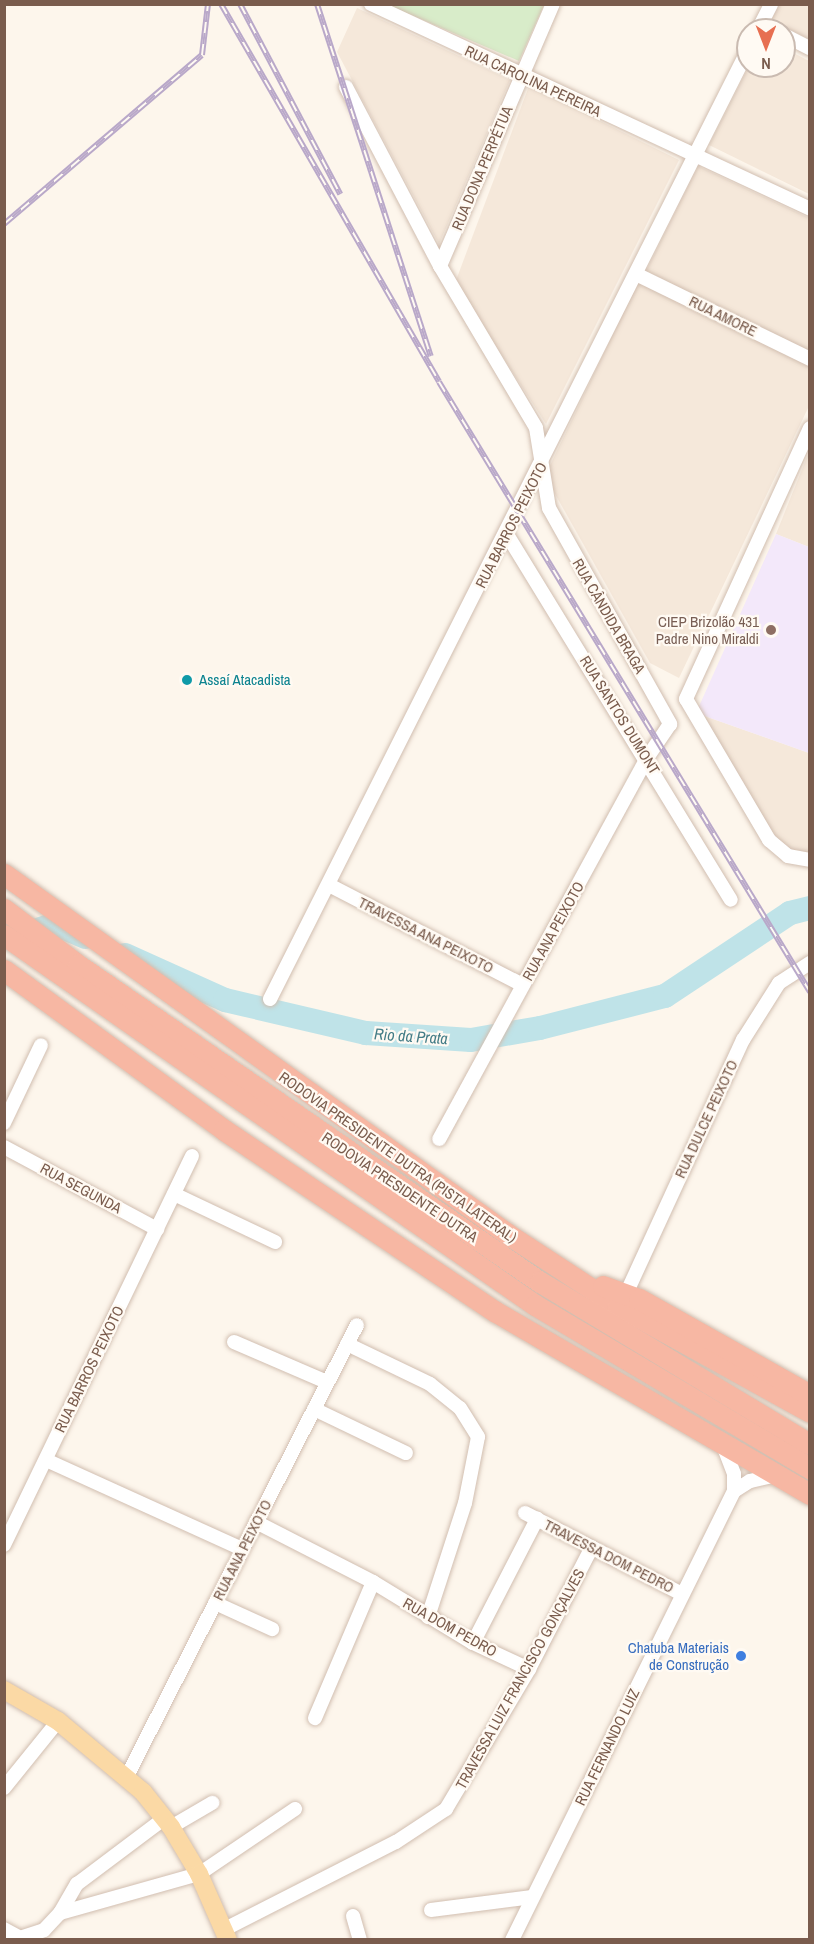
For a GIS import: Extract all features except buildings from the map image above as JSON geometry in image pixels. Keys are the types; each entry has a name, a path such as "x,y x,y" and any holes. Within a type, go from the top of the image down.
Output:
{"highway":[{"name":"RODOVIA PRESIDENTE DUTRA (PISTA LATERAL)","path":"4,874 233,1040 577,1279 810,1412"},
{"name":"RODOVIA PRESIDENTE DUTRA","path":"4,909 73,974 536,1305 810,1468"},
{"name":"RODOVIA PRESIDENTE DUTRA","path":"4,935 73,974 540,1282 810,1444"},
{"path":"4,970 224,1130 496,1312 810,1494"},
{"path":"577,1279 626,1294 810,1395"}],"main road":[{"path":"4,1690 58,1720 127,1776 168,1822 199,1874 227,1934"}],"street":[{"name":"RUA CAROLINA PEREIRA","path":"371,4 810,209"},
{"name":"RUA DONA PERPÉTUA","path":"440,266 553,4"},
{"path":"764,18 771,4"},
{"path":"796,41 810,48"},
{"name":"RUA BARROS PEIXOTO","path":"270,999 542,466 736,74"},
{"path":"346,87 415,222 536,428 542,466"},
{"name":"RUA AMORE","path":"636,274 810,359"},
{"path":"810,428 686,699 769,840 788,856 810,860"},
{"name":"RUA CÂNDIDA BRAGA","path":"542,466 549,508 670,724"},
{"name":"RUA SANTOS DUMONT","path":"506,533 647,758 731,900"},
{"name":"RUA ANA PEIXOTO","path":"439,1139 489,1052 647,758 670,724"},
{"name":"TRAVESSA ANA PEIXOTO","path":"328,885 523,985"},
{"name":"RUA DULCE PEIXOTO","path":"626,1294 743,1040 779,983 810,963"},
{"path":"4,1123 41,1045"},
{"name":"RUA SEGUNDA","path":"4,1147 157,1229"},
{"name":"RUA BARROS PEIXOTO","path":"4,1545 192,1156"},
{"path":"174,1194 275,1242"},
{"name":"RUA ANA PEIXOTO","path":"127,1776 357,1325"},
{"path":"234,1342 327,1382"},
{"path":"347,1344 430,1384 460,1408 478,1437 465,1503 428,1617"},
{"path":"314,1409 406,1453"},
{"path":"723,1445 730,1461 734,1491 750,1481 775,1475"},
{"path":"46,1460 242,1550"},
{"name":"RUA FERNANDO LUIZ","path":"512,1940 617,1729 680,1593 734,1491"},
{"name":"TRAVESSA DOM PEDRO","path":"473,1643 531,1516 680,1593"},
{"name":"RUA DOM PEDRO","path":"256,1522 373,1582 473,1643 529,1668"},
{"name":"TRAVESSA LUIZ FRANCISCO GONÇALVES","path":"227,1934 396,1842 446,1809 529,1668 592,1548"},
{"path":"315,1718 373,1582"},
{"path":"215,1604 272,1629"},
{"path":"4,1788 58,1720"},
{"path":"4,1929 20,1938 46,1935 77,1884 168,1822 212,1803"},
{"path":"60,1913 199,1874 295,1809"},
{"path":"431,1910 532,1897"},
{"path":"353,1916 360,1940"}],"shaded area":[{"path":"776,5 809,5 809,39 796,32 796,18 770,18"},
{"path":"357,8 510,80 439,244 337,52"},
{"path":"796,54 809,61 809,194 709,145 743,78 796,78"},
{"path":"529,86 679,160 546,424 455,283"},
{"path":"698,166 809,218 809,352 646,271"},
{"path":"638,282 809,366 809,406 679,678 650,663 545,476"},
{"path":"809,452 809,547 776,534"},
{"name":"CIEP Brizolão 431 Padre Nino Miraldi","path":"776,534 809,547 809,753 696,713"},
{"path":"696,713 809,753 809,853 797,854 778,846"}],"green space":[{"path":"388,5 544,5 519,61"}],"waterway":[{"name":"Rio da Prata","path":"125,955 225,1000 366,1033 471,1040 540,1028 665,996 790,913 810,908"},
{"name":"Rio da Prata","path":"14,938 55,924 85,937"}],"railway":[{"path":"4,224 202,55 208,4"},
{"path":"221,4 439,382 810,992"},
{"path":"240,4 340,194"},
{"path":"317,4 431,356"}],"place":[{"name":"CIEP Brizolão 431 Padre Nino Miraldi","path":"771,630"},
{"name":"Assaí Atacadista","path":"187,680"},
{"name":"Chatuba Materiais de Construção","path":"741,1656"}]}
